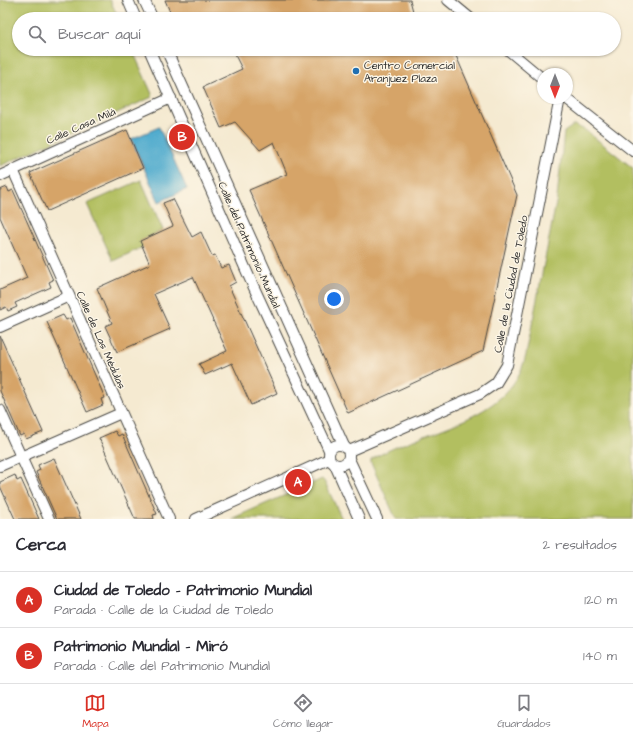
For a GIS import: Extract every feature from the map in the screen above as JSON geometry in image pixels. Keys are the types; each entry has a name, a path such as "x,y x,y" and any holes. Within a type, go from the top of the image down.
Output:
{"street":[{"path":"128,0 133,12"},
{"path":"144,0 150,12"},
{"path":"448,0 463,12"},
{"name":"Calle del Patrimonio Mundial","path":"152,56 250,279 359,519"},
{"name":"Calle del Patrimonio Mundial","path":"169,56 376,519"},
{"path":"515,56 537,74"},
{"name":"Calle Casa Milá","path":"0,176 171,98"},
{"name":"Calle de la Ciudad de Toledo","path":"347,452 480,394 496,383 507,366 559,104"},
{"path":"573,104 633,151"},
{"name":"Calle de Las Médulas","path":"13,170 169,519"},
{"path":"0,327 69,296"},
{"path":"0,410 48,519"},
{"path":"0,466 121,413"},
{"path":"196,519 331,458 344,464 347,452 334,446 331,458"}],"green space":[{"path":"0,0 110,0 116,12 12,12 12,56 135,56 152,97 0,166"},
{"path":"574,125 585,130 633,168 633,519 396,519 371,460 392,449 462,421 484,410 502,396 517,378 526,355 557,198 564,132"},
{"path":"141,180 163,230 140,241 143,247 113,261 87,204"},
{"path":"322,479 342,519 231,519"}],"water":[{"path":"159,127 187,189 159,202 131,139"}],"building":[{"path":"165,0 410,0 413,12 170,12"},
{"path":"236,56 456,56 517,195 483,351 348,413 249,190 287,174 274,142 260,150 235,122 221,128 203,87 242,69"},
{"path":"127,130 143,168 47,211 30,173"},
{"path":"7,187 9,192 13,190 53,280 49,282 51,287 15,303 17,307 8,311 6,307 0,310 0,290 27,278 0,217 0,190"},
{"path":"173,199 192,237 201,232 212,256 215,255 221,268 229,265 236,282 229,286 277,393 251,405 232,363 205,375 199,364 227,351 193,277 154,294 170,329 117,352 105,326 112,323 97,288 150,264 140,241 173,226 163,203"},
{"path":"63,315 66,320 70,318 105,398 101,399 103,405 87,412 47,322"},
{"path":"0,336 43,432 26,439 24,434 20,436 0,391"},
{"path":"115,431 118,436 122,434 157,514 153,515 154,519 135,519 99,438"},
{"path":"54,458 81,519 57,519 36,472 40,470 38,465"},
{"path":"15,475 17,481 21,479 39,519 15,519 0,486 0,482"}],"place":[{"name":"Centro Comercial Aranjuez Plaza","path":"356,71"},
{"name":"Patrimonio Mundial - Miró","path":"182,137"},
{"name":"Ciudad de Toledo - Patrimonio Mundial","path":"298,482"}]}
